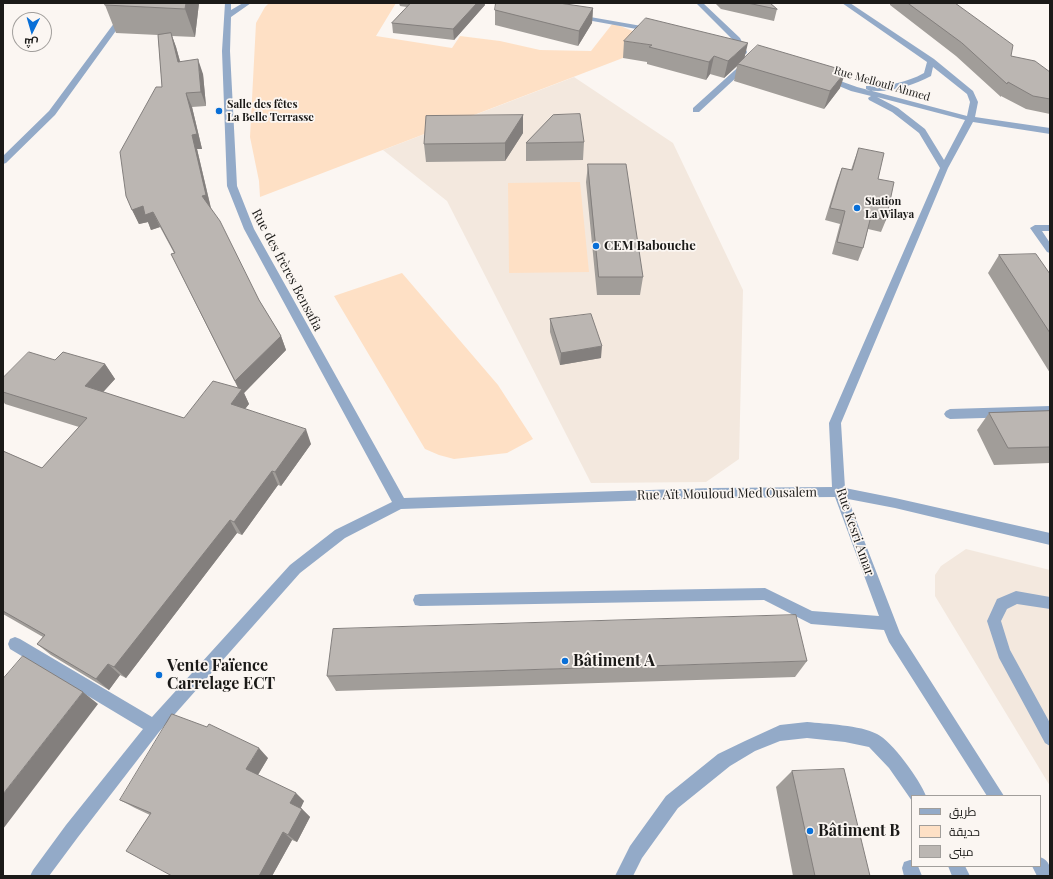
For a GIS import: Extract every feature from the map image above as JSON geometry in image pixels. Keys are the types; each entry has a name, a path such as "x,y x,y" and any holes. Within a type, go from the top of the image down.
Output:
{"street":[{"path":"3,161 52,113 133,3"},
{"name":"Rue des frères Bensafia","path":"228,3 226,51 232,186 249,229 400,504"},
{"path":"228,16 248,3"},
{"path":"696,110 746,53 737,40 699,3"},
{"name":"Rue Kesri Amar","path":"845,3 930,61 970,93 974,102 970,119 944,168 835,423 838,492 894,637 995,795"},
{"path":"568,14 663,32"},
{"path":"854,89 894,88 916,82 928,74 930,61"},
{"name":"Rue Mellouli Ahmed","path":"816,76 854,89 970,119 1050,131"},
{"path":"854,89 895,110 922,131 944,168"},
{"path":"1050,228 1035,228 1050,250"},
{"path":"950,414 1050,411"},
{"name":"Rue Aït Mouloud Med Ousalem","path":"400,504 711,493 838,492 895,503 1050,539"},
{"path":"39,876 72,831 154,727 295,569 340,534 400,504"},
{"path":"420,600 765,594 811,617 889,624"},
{"path":"1050,602 1016,597 1002,604 994,621 1004,653 1050,738"},
{"path":"15,644 154,727"},
{"path":"624,876 636,852 672,802 724,760 750,746 780,733 807,730 845,734 873,740 895,762 917,795"},
{"path":"956,867 961,876"},
{"path":"1041,867 1047,876"}],"shaded area":[{"name":"CEM Babouche","path":"574,77 673,143 743,290 739,459 706,482 591,483 447,201 383,150"},
{"path":"966,549 1050,570 1050,786 935,596 935,575 941,566"}],"green space":[{"path":"269,3 396,3 376,36 452,48 460,36 500,41 540,50 591,51 613,23 662,43 260,197 259,181 250,137 256,23"},
{"path":"580,182 589,272 509,273 508,183"},
{"path":"402,273 498,385 533,439 507,453 454,459 425,449 334,296"}],"building":[{"path":"106,3 186,3 185,9 105,5"},
{"path":"411,3 477,3 453,29 392,23"},
{"path":"496,3 559,3 593,8 579,31 495,10"},
{"path":"748,3 770,3 777,9"},
{"path":"908,3 955,3 1013,45 1011,56 1035,61 1050,72 1050,99 1033,96 1008,82 1007,84 962,43"},
{"path":"646,18 748,43 728,61 714,56 709,62 649,47 652,45 624,41"},
{"path":"171,33 178,62 198,59 201,92 186,93 197,134 192,135 206,195 202,196 220,221 259,300 281,336 235,381 171,254 175,253 153,212 145,215 143,206 132,210 126,196 120,152 156,87 162,87 158,35"},
{"path":"758,45 846,71 830,91 738,64"},
{"path":"580,114 584,142 526,143 553,115"},
{"path":"523,115 505,143 424,144 426,116"},
{"name":"Station La Wilaya","path":"859,148 884,153 878,179 894,182 886,220 871,216 863,248 837,242 845,211 830,208 842,168 852,170"},
{"path":"588,164 626,164 643,277 599,277"},
{"path":"1036,254 1050,274 1050,333 999,255"},
{"path":"591,314 602,346 561,353 550,319"},
{"path":"29,352 55,360 63,352 105,364 85,386 184,418 213,381 242,389 231,404 306,429 275,472 272,471 234,522 230,520 114,667 108,664 96,679 37,644 45,635 3,611 3,451 42,468 87,418 3,392 3,378"},
{"path":"1050,411 1050,447 1008,448 989,413"},
{"name":"Bâtiment A","path":"796,615 807,661 327,676 333,629"},
{"path":"23,656 83,692 3,794 3,679"},
{"path":"172,714 207,727 209,724 259,748 246,769 296,793 290,803 302,809 288,835 283,832 259,876 172,876 126,851 151,813 120,800"},
{"path":"844,769 870,876 815,876 792,771"}],"place":[{"name":"Salle des fêtes La Belle Terrasse","path":"219,111"},
{"name":"Station La Wilaya","path":"857,208"},
{"name":"CEM Babouche","path":"596,246"},
{"name":"Bâtiment A","path":"565,661"},
{"name":"Vente Faïence Carrelage ECT","path":"159,675"},
{"name":"Bâtiment B","path":"810,831"}]}
